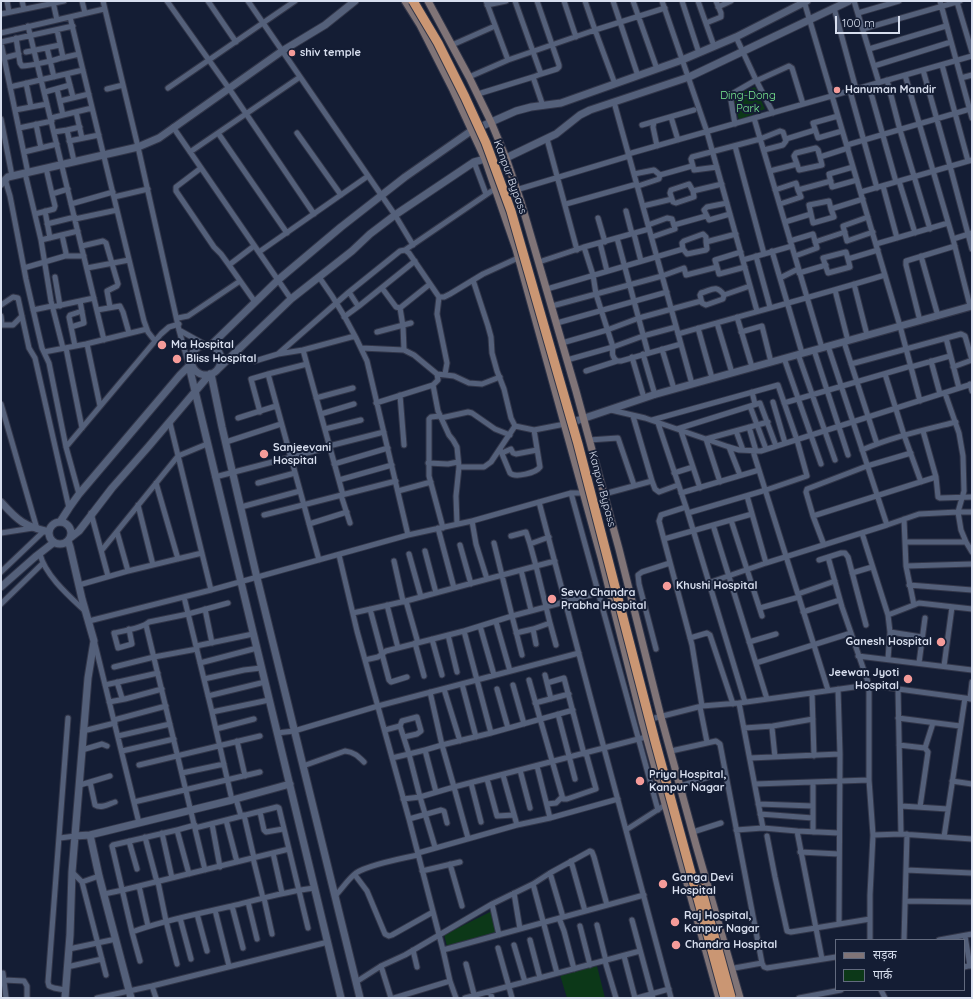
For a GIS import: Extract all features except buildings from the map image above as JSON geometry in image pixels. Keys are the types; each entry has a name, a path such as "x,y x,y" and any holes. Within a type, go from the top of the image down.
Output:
{"highway":[{"name":"Kanpur Bypass","path":"414,1 448,62 472,112 498,175 519,238 578,444 657,748 725,998"},
{"name":"Kanpur Bypass","path":"420,1 444,41 470,94 502,168 522,228 574,406 620,577 651,702 732,998"}],"main road":[{"path":"405,1 420,26 450,84 485,159 496,188 518,258 584,492 646,737 719,998"},
{"path":"428,1 478,94 491,122 506,158 539,262 584,419 692,832 740,998"}],"street":[{"path":"7,1 9,12"},
{"path":"22,1 24,9"},
{"path":"1,14 53,2 64,1"},
{"path":"82,1 85,13"},
{"path":"102,1 341,998"},
{"path":"167,1 314,214"},
{"path":"208,1 236,42"},
{"path":"248,1 395,215 413,245"},
{"path":"506,1 486,3 508,60"},
{"path":"515,1 541,74"},
{"path":"478,94 559,67 537,1"},
{"path":"564,1 576,37"},
{"path":"585,1 615,84"},
{"path":"613,1 638,76"},
{"path":"633,1 657,69"},
{"path":"662,1 707,132 757,311"},
{"path":"682,1 699,53"},
{"path":"698,1 714,46"},
{"path":"706,23 721,17 716,1"},
{"path":"718,7 731,1"},
{"path":"1,533 41,530 60,522 79,494 190,365 192,353 196,348 208,345 278,280 381,195 471,131 516,111 531,107 561,103 682,60 736,37 805,1 809,20 873,232 920,400"},
{"path":"506,158 556,134 585,112 689,77 849,1"},
{"path":"854,1 879,83"},
{"path":"858,13 899,1"},
{"path":"863,29 941,4 958,1 972,52"},
{"path":"53,2 57,20"},
{"path":"168,88 236,42 291,2"},
{"path":"79,494 66,447 49,363 44,352 33,310 10,196 3,182 12,176 138,147 159,138 282,51 325,25 351,2"},
{"path":"941,4 972,118"},
{"path":"469,77 508,60 665,8"},
{"path":"834,8 864,140 897,238"},
{"path":"1,33 104,9"},
{"path":"70,16 147,329 155,341"},
{"path":"28,26 104,340"},
{"path":"73,26 1,42 24,152 26,173 34,214 41,240 52,307 64,348 82,428"},
{"path":"452,45 495,26"},
{"path":"869,49 946,26"},
{"path":"57,30 62,58"},
{"path":"736,37 773,113"},
{"path":"16,38 20,63 22,66 79,54"},
{"path":"874,66 951,42"},
{"path":"26,52 60,45"},
{"path":"47,48 54,77"},
{"path":"4,58 19,54"},
{"path":"516,190 657,146 972,56"},
{"path":"861,192 970,160 942,65"},
{"path":"735,124 730,95 756,80 790,66 792,68 803,104"},
{"path":"10,87 83,70"},
{"path":"923,70 970,234 972,249"},
{"path":"67,74 73,98"},
{"path":"515,426 534,430 584,419 674,389 971,306 934,171 905,75"},
{"path":"961,78 972,75"},
{"path":"532,76 543,106"},
{"path":"190,152 300,77"},
{"path":"887,80 900,130 930,229"},
{"path":"26,83 31,107"},
{"path":"45,92 70,85"},
{"path":"107,88 123,85"},
{"path":"869,86 882,135 915,233"},
{"path":"57,88 63,115"},
{"path":"60,101 89,94"},
{"path":"614,102 692,384"},
{"path":"15,110 47,104"},
{"path":"19,128 92,108"},
{"path":"642,125 694,110"},
{"path":"820,157 864,140 970,110"},
{"path":"76,112 82,138"},
{"path":"838,116 813,123 818,138 842,131"},
{"path":"671,117 678,140"},
{"path":"1,118 12,176"},
{"path":"754,118 807,298 841,386 887,526"},
{"path":"654,122 653,127 657,146"},
{"path":"36,124 41,148"},
{"path":"54,132 80,127"},
{"path":"173,127 291,299"},
{"path":"67,130 74,162"},
{"path":"786,139 816,130"},
{"path":"717,167 694,170 691,159 692,157 760,139 780,131 783,132 786,142 783,146 764,150"},
{"path":"218,133 287,233"},
{"path":"297,133 341,195"},
{"path":"69,141 99,135"},
{"path":"547,139 566,204 577,250"},
{"path":"24,152 57,144"},
{"path":"735,146 764,254"},
{"path":"816,148 820,157 822,165 799,170 794,156 796,153 816,148"},
{"path":"1,404 41,530 50,540 60,545 69,540 79,531 91,514 170,423 210,374 218,369 291,299 395,215 474,162 485,159"},
{"path":"474,162 486,194"},
{"path":"770,171 797,164"},
{"path":"566,204 659,179 660,175 692,166"},
{"path":"853,167 829,174 832,187 857,180"},
{"path":"34,214 55,208 46,168"},
{"path":"201,168 176,187 176,191 214,247 221,254 255,302"},
{"path":"634,174 654,170 660,175"},
{"path":"259,252 368,176"},
{"path":"798,190 831,181"},
{"path":"775,190 796,183 801,197 780,204"},
{"path":"689,184 694,191 695,196 676,203 673,202 670,193 671,190 689,184"},
{"path":"694,191 722,184"},
{"path":"278,354 349,292 400,251 413,245 496,188"},
{"path":"52,194 68,189"},
{"path":"71,204 148,189"},
{"path":"643,206 672,199"},
{"path":"831,209 863,199"},
{"path":"829,201 831,209 834,217 814,223 809,205 829,201"},
{"path":"727,202 706,207 704,210 709,220 730,214"},
{"path":"47,224 117,210"},
{"path":"45,211 50,238"},
{"path":"626,211 641,261"},
{"path":"785,222 811,214"},
{"path":"674,225 706,216"},
{"path":"868,217 843,226 847,241 873,232"},
{"path":"598,218 607,271"},
{"path":"539,262 584,247 633,234 670,218 675,229 652,237"},
{"path":"876,244 948,223"},
{"path":"41,240 78,231"},
{"path":"815,242 845,232"},
{"path":"702,234 706,237 706,242 706,250 687,254 682,243 702,234"},
{"path":"706,242 736,234"},
{"path":"743,260 764,254 813,234 817,248 795,256"},
{"path":"953,238 970,234"},
{"path":"62,235 66,253 65,256"},
{"path":"617,238 639,318 645,353 655,395"},
{"path":"82,246 104,241 118,285 106,291 110,307"},
{"path":"229,265 254,246"},
{"path":"920,321 906,263 908,259 955,246"},
{"path":"584,247 596,294 613,347 612,355 617,361"},
{"path":"547,289 683,248"},
{"path":"405,250 415,261 439,297 437,314 447,363 445,374"},
{"path":"848,259 878,250"},
{"path":"772,251 788,303 800,354 835,460"},
{"path":"741,252 715,260 719,274 745,267"},
{"path":"846,252 848,259 850,267 828,273 823,258 846,252"},
{"path":"24,268 65,256 84,256"},
{"path":"756,256 770,307"},
{"path":"921,256 938,316"},
{"path":"439,297 444,297 473,280 518,258"},
{"path":"87,268 129,260"},
{"path":"344,317 360,306 415,261"},
{"path":"780,278 799,271 826,265"},
{"path":"552,306 662,276 684,268 686,275 717,267"},
{"path":"678,334 885,275"},
{"path":"55,277 60,306"},
{"path":"319,277 337,303 367,361 408,535"},
{"path":"473,280 488,326 491,338 492,353 504,389 511,418 515,426"},
{"path":"178,318 188,316 233,289 240,281"},
{"path":"400,308 430,284"},
{"path":"854,284 867,336"},
{"path":"724,295 720,289 717,288 701,293 700,295 702,303 706,305 723,299 724,295 750,286"},
{"path":"382,288 396,307 400,308"},
{"path":"835,290 851,364 877,444"},
{"path":"349,292 360,306"},
{"path":"557,323 667,292"},
{"path":"1,305 16,297 18,298 29,348 35,358 69,508"},
{"path":"33,310 60,306 94,298"},
{"path":"72,327 84,323 80,301"},
{"path":"562,343 607,330 639,318 701,301"},
{"path":"97,310 118,306 121,307 129,333"},
{"path":"400,308 403,326 404,350"},
{"path":"75,346 70,315 82,311"},
{"path":"1,316 1,325 13,325 22,316"},
{"path":"737,317 752,367"},
{"path":"377,332 411,323"},
{"path":"717,323 732,373"},
{"path":"742,332 762,326 771,362"},
{"path":"66,447 161,334 169,327 179,327 208,345 215,347 220,354 221,362 218,369"},
{"path":"567,360 676,327"},
{"path":"698,328 712,378"},
{"path":"44,352 87,344 147,329"},
{"path":"851,364 906,348 963,334 972,360 953,367"},
{"path":"255,361 278,354 303,350 355,336"},
{"path":"946,338 959,388"},
{"path":"87,344 100,406"},
{"path":"586,371 681,344"},
{"path":"361,348 404,350 414,355 437,374 454,376 469,383 478,384 500,377"},
{"path":"662,349 674,389"},
{"path":"303,350 350,522"},
{"path":"814,350 848,455"},
{"path":"784,403 950,356"},
{"path":"632,357 644,398"},
{"path":"784,358 821,464"},
{"path":"931,361 959,433 963,456 964,491 958,512 961,530 971,550"},
{"path":"260,412 251,379 307,364"},
{"path":"190,365 195,371 203,375 210,374"},
{"path":"210,374 257,578 360,998"},
{"path":"268,374 318,560"},
{"path":"376,403 433,385 438,380 437,374"},
{"path":"886,374 904,436 921,482"},
{"path":"610,410 652,421 729,447 754,451 797,440 971,384 972,391"},
{"path":"433,385 441,417 449,435 455,443 459,465 456,496 457,524"},
{"path":"652,421 778,385 797,440 807,476 747,496 688,513"},
{"path":"316,398 353,388"},
{"path":"752,392 757,424 766,449"},
{"path":"400,395 404,445"},
{"path":"679,430 759,402 761,403 776,446"},
{"path":"773,402 785,443"},
{"path":"321,414 354,404"},
{"path":"238,418 276,406"},
{"path":"454,588 428,464 429,419 431,417 441,417 468,412 472,413 494,429 510,434"},
{"path":"633,416 655,489 658,492 678,485"},
{"path":"325,429 361,420"},
{"path":"706,439 768,422"},
{"path":"862,450 877,444 956,422"},
{"path":"170,423 211,590"},
{"path":"658,423 682,493 742,702 744,728 763,828"},
{"path":"226,442 281,424"},
{"path":"428,464 484,466 491,462 501,451 515,426"},
{"path":"749,427 759,470 828,690"},
{"path":"501,451 510,473 516,476 539,469 540,467 534,430"},
{"path":"679,430 700,488"},
{"path":"736,431 743,450"},
{"path":"923,431 936,477 938,497 972,497"},
{"path":"215,477 384,432"},
{"path":"589,440 618,438 634,485"},
{"path":"706,439 720,482"},
{"path":"102,550 178,456 207,444"},
{"path":"729,447 740,476"},
{"path":"334,464 388,448"},
{"path":"501,451 511,449 513,453 516,454 537,450"},
{"path":"824,545 813,516 806,492 807,489 868,466 911,453"},
{"path":"339,480 392,465"},
{"path":"674,473 693,467"},
{"path":"682,493 759,470"},
{"path":"258,483 295,473"},
{"path":"813,516 877,497 936,477"},
{"path":"264,515 396,481"},
{"path":"604,494 652,481"},
{"path":"398,491 431,482"},
{"path":"156,483 178,559"},
{"path":"241,507 300,491"},
{"path":"89,620 257,578 408,535 472,521 571,493 584,492"},
{"path":"571,493 637,739 658,810"},
{"path":"747,496 766,563"},
{"path":"1,502 17,518 29,527 41,530"},
{"path":"540,502 578,653 671,998"},
{"path":"138,505 153,565"},
{"path":"686,507 660,516 659,521 690,638 707,742"},
{"path":"308,524 347,512"},
{"path":"708,582 887,526 919,514 934,512 972,512"},
{"path":"91,514 108,576"},
{"path":"664,539 752,514"},
{"path":"904,519 906,566 914,605"},
{"path":"731,520 762,616"},
{"path":"472,521 476,544 487,580"},
{"path":"60,522 68,526 70,529 70,546 85,611 89,620 139,823"},
{"path":"713,525 767,699"},
{"path":"1,572 41,530"},
{"path":"117,532 128,571"},
{"path":"511,536 526,532 556,645"},
{"path":"862,533 888,615 890,632 888,659"},
{"path":"530,544 549,538"},
{"path":"905,542 966,542"},
{"path":"1,588 54,543"},
{"path":"494,543 522,655"},
{"path":"460,545 471,584"},
{"path":"425,551 436,593"},
{"path":"79,584 202,553"},
{"path":"819,560 845,553 848,557 866,624"},
{"path":"40,554 42,564 59,585 85,611"},
{"path":"409,554 421,597"},
{"path":"339,555 365,660 409,819 450,981 456,998"},
{"path":"828,557 840,600 869,685 869,780 873,834 870,939"},
{"path":"394,561 424,676"},
{"path":"353,613 421,597 555,561"},
{"path":"656,649 638,575 642,572 670,563"},
{"path":"1,604 42,564"},
{"path":"906,566 972,564"},
{"path":"852,573 872,566"},
{"path":"521,570 531,610"},
{"path":"760,608 798,596 835,581"},
{"path":"909,585 972,590"},
{"path":"365,660 378,657 382,653 398,648 496,622 531,610 598,593"},
{"path":"184,597 227,780 242,816 272,934"},
{"path":"803,612 840,600"},
{"path":"129,629 149,622 188,614 228,603"},
{"path":"888,615 919,603 972,609"},
{"path":"387,605 398,648"},
{"path":"944,666 952,607"},
{"path":"205,609 212,643"},
{"path":"370,609 390,682 407,677"},
{"path":"919,663 925,618"},
{"path":"496,622 510,671"},
{"path":"516,633 550,623"},
{"path":"146,624 205,870"},
{"path":"480,626 494,675"},
{"path":"533,629 536,644"},
{"path":"464,631 491,733"},
{"path":"890,632 922,637"},
{"path":"690,638 707,633 710,635 733,704"},
{"path":"756,663 851,633"},
{"path":"114,667 253,634"},
{"path":"749,642 776,634"},
{"path":"448,635 457,672"},
{"path":"432,639 442,675"},
{"path":"65,998 69,949 72,872 80,785 83,731 88,678 94,641"},
{"path":"200,663 256,648"},
{"path":"277,733 294,731 378,706 578,653"},
{"path":"858,656 972,670"},
{"path":"204,679 244,670 262,668"},
{"path":"105,685 158,673"},
{"path":"545,675 551,698"},
{"path":"547,683 564,678 596,789 566,799 562,797"},
{"path":"529,680 562,797"},
{"path":"117,682 122,698 125,699"},
{"path":"208,696 265,682"},
{"path":"944,837 960,726 969,699 972,682"},
{"path":"462,684 476,737"},
{"path":"513,685 524,724"},
{"path":"642,721 701,706 733,704 869,685 969,699"},
{"path":"444,688 460,741"},
{"path":"109,702 162,689"},
{"path":"497,689 508,728"},
{"path":"838,689 840,754 839,924"},
{"path":"898,689 901,806 906,870 904,939"},
{"path":"430,692 442,745 468,838"},
{"path":"812,693 814,756"},
{"path":"536,703 569,694"},
{"path":"212,712 269,700"},
{"path":"83,731 166,706"},
{"path":"392,758 476,737 573,710"},
{"path":"558,714 575,779"},
{"path":"404,737 417,734 421,731 418,718 416,717 402,721 400,726 435,847"},
{"path":"65,990 49,986 48,982 68,718"},
{"path":"898,718 960,726"},
{"path":"744,728 773,726 813,719"},
{"path":"216,729 254,720"},
{"path":"920,807 928,752 925,748 933,723"},
{"path":"118,736 170,724"},
{"path":"384,730 400,726"},
{"path":"773,726 775,757"},
{"path":"139,765 260,736"},
{"path":"403,799 420,797 646,737"},
{"path":"122,752 174,739"},
{"path":"671,751 716,740 720,744 764,967 767,968 835,957"},
{"path":"237,741 245,776"},
{"path":"82,750 102,744 107,746"},
{"path":"899,745 925,748"},
{"path":"425,750 436,792"},
{"path":"303,766 345,751 351,751 357,754 364,762"},
{"path":"750,758 840,754"},
{"path":"182,773 224,764"},
{"path":"537,766 550,818"},
{"path":"520,770 530,808"},
{"path":"134,802 260,772"},
{"path":"680,786 725,772"},
{"path":"503,774 517,825"},
{"path":"80,785 110,776"},
{"path":"486,779 497,816 514,815"},
{"path":"755,784 869,780"},
{"path":"952,781 972,784"},
{"path":"90,782 95,805 97,807 115,802"},
{"path":"813,782 813,832"},
{"path":"471,783 481,822"},
{"path":"60,838 90,835 290,784"},
{"path":"546,804 556,803 562,797"},
{"path":"335,896 354,875 362,870 418,854 435,847 618,799"},
{"path":"758,804 813,806"},
{"path":"626,830 665,805"},
{"path":"901,806 948,809"},
{"path":"140,961 112,846 113,844 212,824 277,807 308,928"},
{"path":"409,819 442,810 444,811 447,823"},
{"path":"260,812 264,830 266,832 283,829"},
{"path":"760,814 813,818"},
{"path":"226,820 237,862"},
{"path":"692,832 721,823"},
{"path":"212,824 220,867"},
{"path":"736,830 763,828 839,833"},
{"path":"177,830 189,874"},
{"path":"797,831 822,959"},
{"path":"162,833 172,878"},
{"path":"873,834 904,834 972,838"},
{"path":"90,835 99,876 130,994"},
{"path":"767,836 786,928 788,931 791,932 870,919"},
{"path":"145,837 177,964"},
{"path":"129,841 137,869"},
{"path":"104,894 220,867 288,849"},
{"path":"356,982 381,966 413,950 492,904 533,884 550,872 590,851 592,852 607,905"},
{"path":"800,852 839,854"},
{"path":"273,854 282,893"},
{"path":"571,861 586,911"},
{"path":"422,871 460,862"},
{"path":"450,864 462,906"},
{"path":"906,870 972,873"},
{"path":"72,872 82,882 106,975"},
{"path":"550,872 574,969"},
{"path":"354,875 367,891 387,936 392,935 433,912"},
{"path":"82,882 99,876"},
{"path":"533,884 557,973"},
{"path":"139,886 148,926"},
{"path":"132,932 166,921 282,893 315,888"},
{"path":"514,893 520,929"},
{"path":"443,950 644,894"},
{"path":"905,901 972,902"},
{"path":"248,902 257,939"},
{"path":"492,904 499,935"},
{"path":"232,906 243,948"},
{"path":"215,910 229,966"},
{"path":"197,914 207,951"},
{"path":"180,918 191,959"},
{"path":"632,920 652,996"},
{"path":"597,925 616,998"},
{"path":"580,926 590,965"},
{"path":"946,939 972,934"},
{"path":"965,936 971,966"},
{"path":"69,949 116,939"},
{"path":"530,940 540,978"},
{"path":"97,998 130,994 152,986 328,942"},
{"path":"514,945 525,982"},
{"path":"498,948 512,998"},
{"path":"413,950 417,967"},
{"path":"465,998 475,997 640,951"},
{"path":"624,956 636,998 652,996 669,989"},
{"path":"67,967 102,959"},
{"path":"712,972 762,963"},
{"path":"466,964 475,997"},
{"path":"381,966 391,998"},
{"path":"3,973 6,998"},
{"path":"4,980 24,982 27,986 27,998"},
{"path":"394,998 450,981"},
{"path":"152,986 156,998"},
{"path":"799,998 836,991"},
{"path":"490,992 492,998"}],"green space":[{"name":"Ding-Dong Park","path":"755,87 765,109 739,120 733,96"},
{"path":"492,911 496,932 447,946 444,935"},
{"path":"597,966 605,998 567,998 560,975"}],"place":[{"name":"shiv temple","path":"292,53"},
{"name":"Hanuman Mandir","path":"837,90"},
{"name":"Ma Hospital","path":"162,345"},
{"name":"Bliss Hospital","path":"177,359"},
{"name":"Sanjeevani Hospital","path":"264,454"},
{"name":"Khushi Hospital","path":"667,586"},
{"name":"Seva Chandra Prabha Hospital","path":"552,599"},
{"name":"Ganesh Hospital","path":"941,642"},
{"name":"Jeewan Jyoti Hospital","path":"908,679"},
{"name":"Priya Hospital, Kanpur Nagar","path":"640,781"},
{"name":"Ganga Devi Hospital","path":"663,884"},
{"name":"Raj Hospital, Kanpur Nagar","path":"675,922"},
{"name":"Chandra Hospital","path":"676,945"}]}
